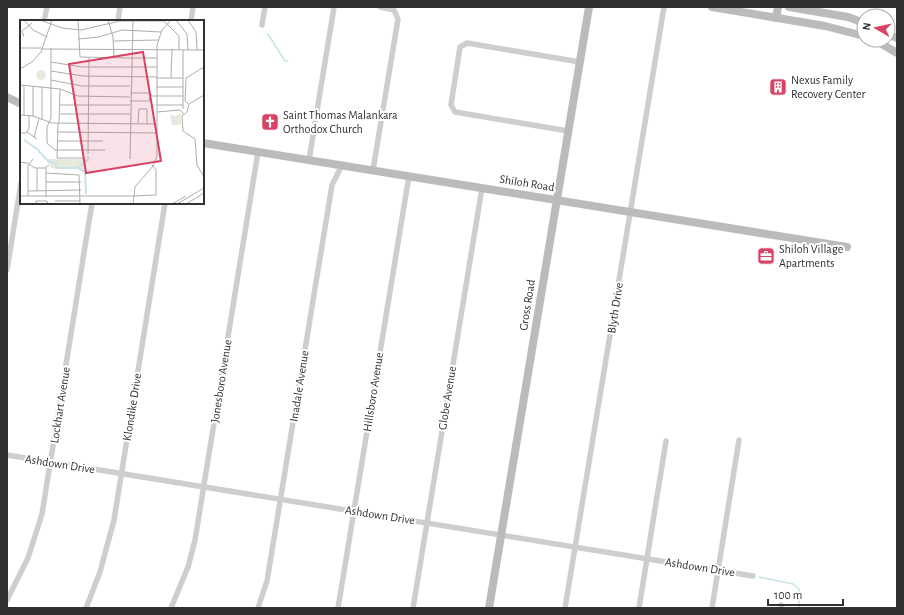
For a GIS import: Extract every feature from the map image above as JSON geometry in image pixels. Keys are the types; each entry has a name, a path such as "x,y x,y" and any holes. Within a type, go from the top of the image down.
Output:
{"street":[{"path":"44,20 47,7"},
{"path":"118,20 120,7"},
{"path":"191,20 193,7"},
{"path":"262,26 265,7"},
{"path":"309,160 334,7"},
{"path":"373,170 398,19 394,10 380,7"},
{"name":"Gross Road","path":"489,608 589,7"},
{"name":"Blyth Drive","path":"565,608 664,7"},
{"path":"712,7 856,33"},
{"path":"776,18 778,7"},
{"path":"789,7 856,20"},
{"path":"853,32 856,28"},
{"path":"568,131 455,112 452,110 451,106 460,47 467,43 580,62"},
{"path":"7,97 20,104"},
{"name":"Shiloh Road","path":"204,143 847,247"},
{"name":"Jonesboro Avenue","path":"171,608 188,567 203,487 258,152"},
{"name":"Inadale Avenue","path":"258,608 267,581 332,185 342,165"},
{"name":"Hillsboro Avenue","path":"338,608 409,176"},
{"path":"7,270 9,248 20,188"},
{"name":"Globe Avenue","path":"413,608 482,188"},
{"name":"Lockhart Avenue","path":"7,600 28,558 42,514 92,204"},
{"name":"Klondike Drive","path":"86,608 107,551 114,520 166,204"},
{"path":"638,608 666,440"},
{"path":"712,608 740,440"},
{"name":"Ashdown Drive","path":"7,455 753,576"}],"waterway":[{"path":"268,34 285,61 288,61"},
{"path":"759,577 793,584 799,589 799,608"}],"place":[{"name":"Nexus Family Recovery Center","path":"778,87"},
{"name":"Saint Thomas Malankara Orthodox Church","path":"270,122"},
{"name":"Shiloh Village Apartments","path":"766,256"}]}
